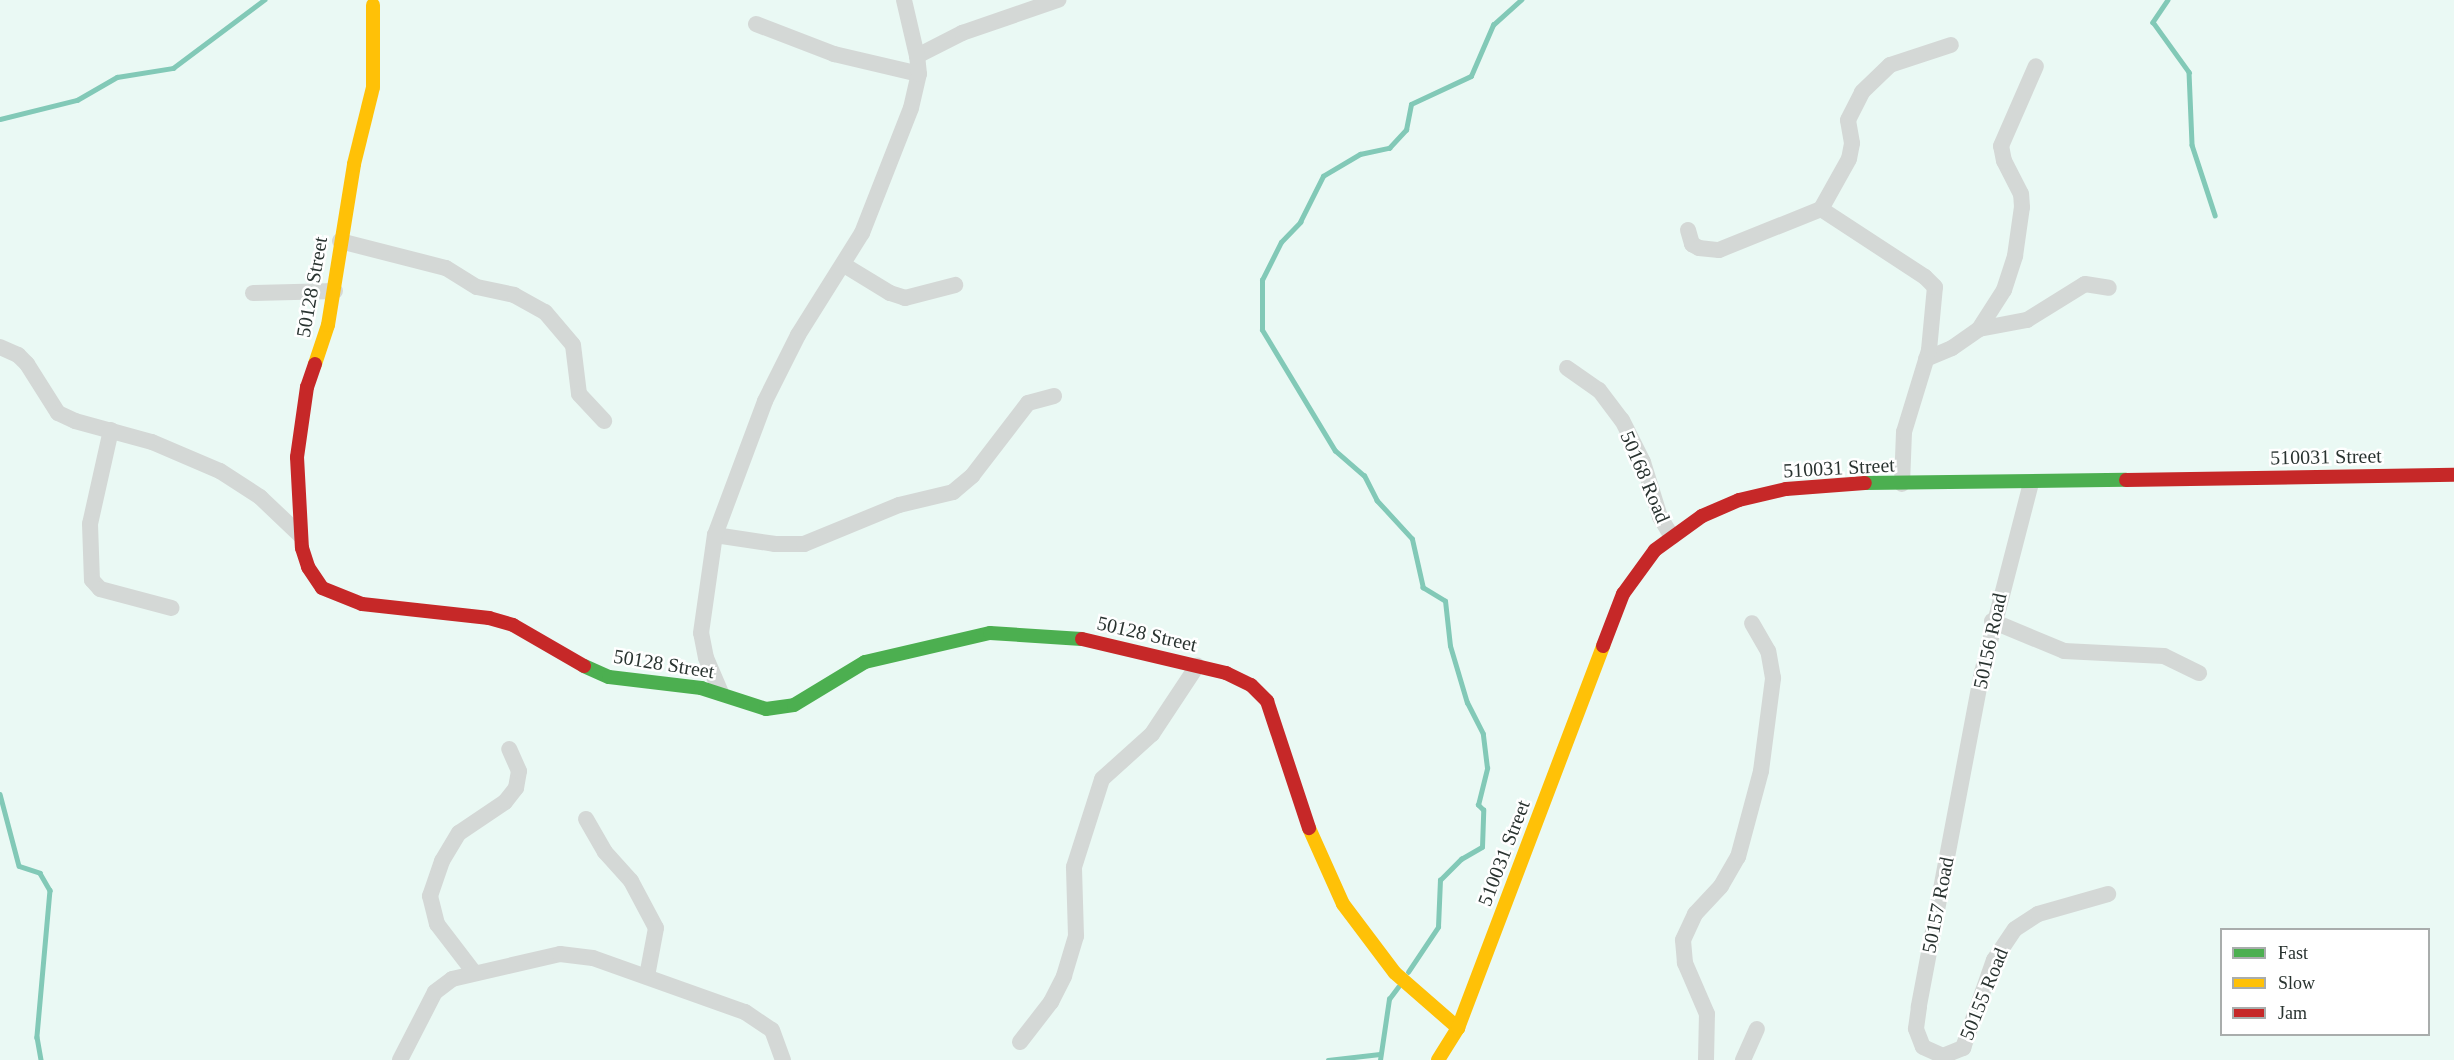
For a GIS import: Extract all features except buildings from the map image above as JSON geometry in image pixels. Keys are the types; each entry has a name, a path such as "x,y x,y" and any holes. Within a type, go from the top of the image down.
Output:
{"street":[{"path":"721,693 706,658 702,633 715,535 765,401 798,335 844,265 873,207 911,108 918,74 917,56 903,0"},
{"path":"917,56 962,33 1058,0"},
{"name":"50128 Street","path":"373,6 373,87 340,242 335,291 302,414 297,457 300,535 314,580 335,595 393,609 489,618 513,625 564,657 609,677 721,693 750,706 781,708 794,705 865,662 990,633 1046,634 1081,639 1197,666 1240,679 1267,701 1314,844 1343,904 1395,973 1458,1028"},
{"path":"756,24 834,54 918,74"},
{"path":"1688,230 1692,244 1699,248 1719,250 1821,209 1849,159 1852,142 1848,120 1862,92 1890,65 1951,45"},
{"path":"1926,359 1952,348 1979,329 2004,290 2015,256 2021,194 2004,162 2001,146 2036,66"},
{"path":"1821,209 1925,277 1935,287 1935,316 1926,359 1906,419 1902,484"},
{"path":"340,242 446,268 477,287 514,295 545,312 573,345 579,394 604,421"},
{"path":"844,265 890,293 905,298 955,285"},
{"path":"1979,329 2027,320 2085,284 2109,288"},
{"path":"253,293 335,291"},
{"path":"0,347 18,355 27,364 58,413 152,442 220,471 260,497 300,535"},
{"name":"50168 Road","path":"1567,368 1599,390 1622,420 1643,462 1659,517 1672,537"},
{"path":"715,535 775,544 804,544 899,505 952,492 972,476 1028,403 1054,396"},
{"path":"111,430 90,524 92,580 108,591 172,608"},
{"name":"510031 Street","path":"1438,1060 1458,1028 1623,594 1639,568 1672,537 1702,516 1739,500 1786,489 1902,484 2454,475"},
{"name":"50156 Road","path":"1958,802 1992,621 2031,483"},
{"path":"1992,621 2064,651 2164,656 2199,673"},
{"path":"1706,1060 1707,1014 1685,963 1683,940 1695,914 1721,886 1738,857 1761,771 1773,678 1768,651 1752,623"},
{"path":"1020,1042 1051,1002 1064,976 1076,936 1074,867 1102,779 1152,734 1197,666"},
{"path":"473,971 437,924 430,896 442,861 459,833 505,802 516,788 519,771 509,749"},
{"name":"50157 Road","path":"1919,1007 1958,802"},
{"path":"586,819 605,852 631,881 656,928 647,975"},
{"name":"50155 Road","path":"1919,1007 1918,1039 1928,1056 1943,1056 1963,1048 1994,960 2015,929 2038,914 2108,894"},
{"path":"400,1060 435,992 452,978 473,971 561,954 593,958 647,975 759,1019 772,1030 783,1060"},
{"path":"1743,1060 1757,1029"}],"waterway":[{"path":"0,119 77,100 117,77 173,68 264,0"},
{"path":"1408,972 1438,927 1440,880 1461,859 1482,847 1483,810 1478,805 1487,768 1483,734 1467,703 1450,646 1445,601 1423,588 1412,539 1377,501 1364,476 1335,451 1262,330 1262,280 1281,242 1300,222 1323,176 1360,154 1389,148 1406,130 1411,104 1471,76 1493,25 1521,0"},
{"path":"2168,0 2153,22 2189,72 2192,145 2215,215"},
{"path":"0,794 19,866 40,873 50,890 37,1037 41,1060"},
{"path":"1380,1060 1389,999 1398,987"},
{"path":"1328,1060 1380,1054"}],"traffic: fast":[{"path":"1865,483 2126,480"},
{"path":"584,666 609,677 701,688 766,709 794,705 865,662 990,633 1082,639"}],"traffic: slow":[{"path":"315,364 328,325 354,164 373,87 373,5"},
{"path":"1438,1060 1458,1028 1603,646"},
{"path":"1309,828 1343,904 1395,973 1458,1028"}],"traffic: jam":[{"path":"315,364 307,387 297,457 302,548 308,567 322,588 362,604 489,618 513,625 584,666"},
{"path":"2126,480 2454,475"},
{"path":"1603,646 1623,594 1655,550 1702,516 1739,500 1786,489 1865,483"},
{"path":"1082,639 1226,673 1251,685 1267,701 1309,828"}]}
